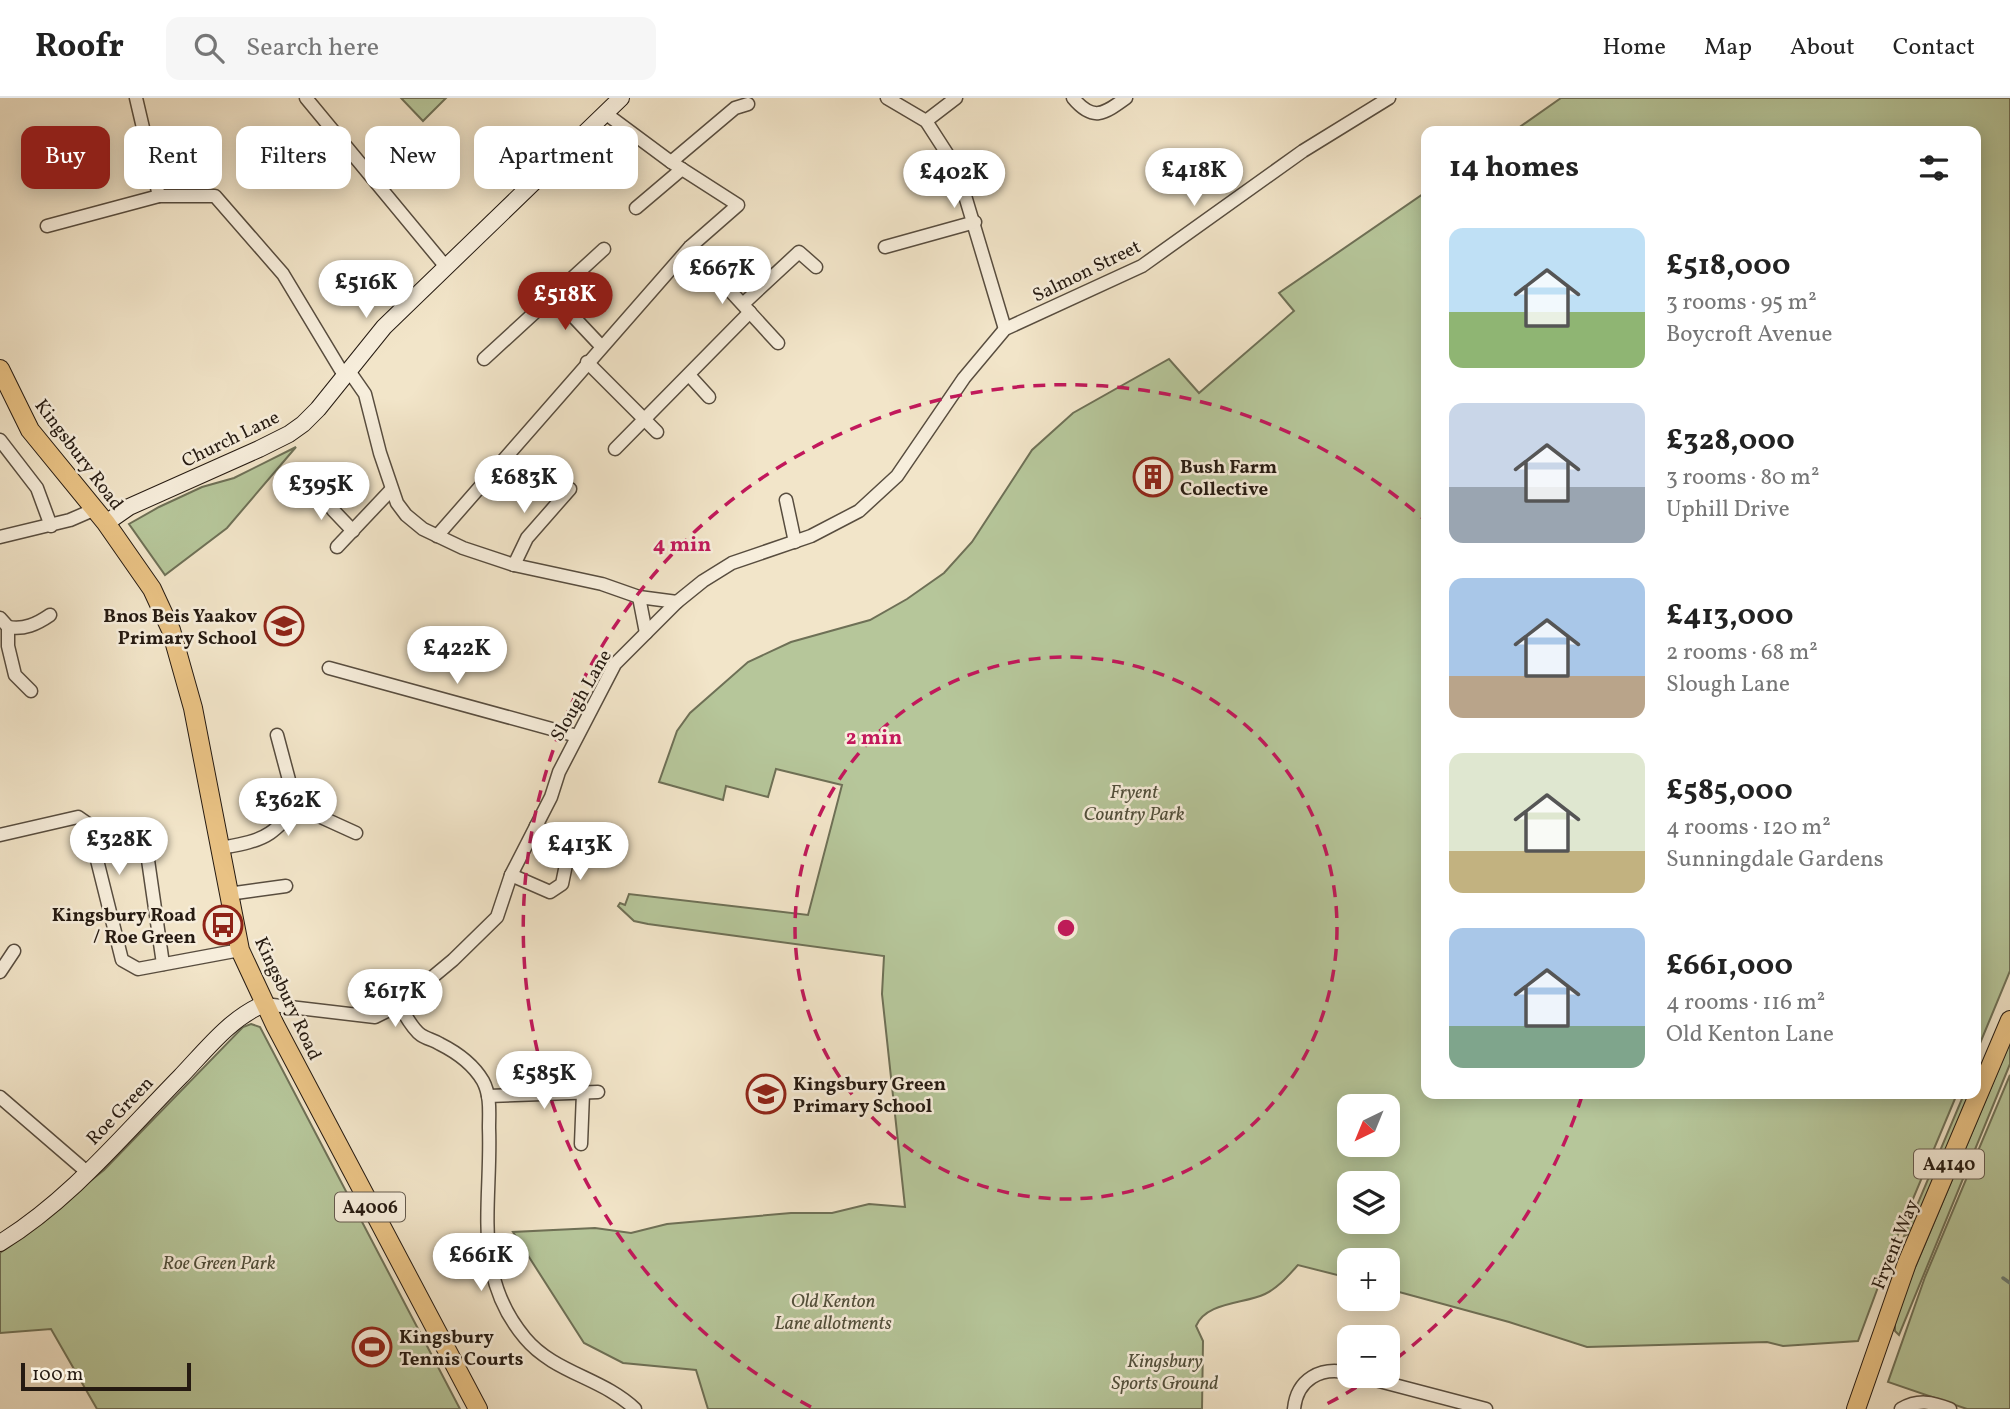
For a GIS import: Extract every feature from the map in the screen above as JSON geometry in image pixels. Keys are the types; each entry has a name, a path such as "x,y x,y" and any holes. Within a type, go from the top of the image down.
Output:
{"main road":[{"name":"Church Lane","path":"106,523 129,507 289,434 318,410 384,327 621,98"},
{"name":"Kingsbury Road","path":"0,369 30,430 106,523 152,589 171,630 193,708 240,950 264,1004 478,1409"},
{"name":"Roe Green","path":"0,1243 50,1208 220,1034 246,1012 264,1004"},
{"name":"Fryent Way","path":"1981,1089 2010,1020"},
{"name":"Fryent Way","path":"1856,1409 1908,1264 1977,1099"}],"street":[{"path":"136,98 159,195"},
{"path":"306,98 446,267"},
{"path":"887,98 926,121 957,169 975,222 1005,330"},
{"path":"926,121 956,98"},
{"path":"1073,98 1086,112 1095,114 1108,110 1126,98"},
{"name":"Salmon Street","path":"1005,330 1142,266 1303,151 1389,98"},
{"path":"636,208 676,165 736,108 748,104"},
{"path":"437,536 690,247 738,205 676,165 605,113"},
{"path":"47,226 159,195 215,195 283,274 347,374 365,394 391,489 406,515 437,536 514,565 602,584 639,597 677,601"},
{"path":"885,247 975,222"},
{"path":"690,247 778,343"},
{"path":"484,359 604,248"},
{"path":"615,449 689,374 799,252 816,267"},
{"path":"553,295 601,346"},
{"name":"Slough Lane","path":"264,1004 375,1017 399,1005 453,960 497,917 511,875 577,736 615,664 677,601 732,562 795,542 859,511 897,476 964,378 1005,330"},
{"path":"587,362 657,432"},
{"path":"689,374 709,397"},
{"path":"0,440 37,488 51,526"},
{"path":"319,489 333,510 353,531"},
{"path":"337,547 391,489"},
{"path":"514,565 527,538 570,489"},
{"path":"786,500 795,542"},
{"path":"0,537 51,526 93,510"},
{"path":"639,597 646,632"},
{"path":"4,623 18,629 39,623 50,615"},
{"path":"4,623 15,675 31,691"},
{"path":"329,667 577,736"},
{"path":"277,735 297,810"},
{"path":"221,848 270,834 289,814 301,808 356,833"},
{"path":"0,835 78,817 88,824 122,960 138,969 240,950"},
{"path":"511,875 550,892 562,884 569,850 563,841 536,826"},
{"path":"148,860 163,964"},
{"path":"228,894 286,886"},
{"path":"0,972 14,951"},
{"path":"399,1005 419,1034 470,1062 484,1082 488,1096 487,1252 492,1276 505,1308 525,1338 554,1363 622,1396 635,1409"},
{"path":"488,1096 598,1092"},
{"path":"581,1144 583,1093"},
{"path":"0,1097 87,1172"},
{"path":"1294,1409 1298,1392 1314,1374 1328,1370 1337,1371"},
{"path":"1400,1386 1486,1409"},
{"path":"1901,1409 1920,1401 1950,1409"}],"green space":[{"path":"401,98 446,98 423,121"},
{"path":"1561,98 2010,98 2010,971 1981,1041 1981,126 1521,126"},
{"name":"Fryent Country Park","path":"1421,195 1421,1099 1955,1099 1894,1244 1858,1341 1783,1346 1767,1342 1587,1347 1400,1292 1400,1248 1337,1248 1337,1275 1298,1265 1270,1291 1217,1308 1201,1318 1196,1326 1203,1341 1202,1409 708,1409 696,1370 623,1363 584,1343 513,1232 595,1228 631,1233 667,1224 791,1213 832,1213 869,1204 905,1207 882,994 884,956 648,924 634,921 618,906 620,903 625,905 629,894 808,915 842,785 776,769 768,797 726,786 723,800 659,782 677,731 690,713 748,662 791,642 870,620 907,599 944,573 972,542 1032,450 1073,413 1169,359 1199,393 1294,311 1279,293"},
{"path":"296,447 227,528 165,575 129,524 202,487 234,478"},
{"name":"Roe Green Park","path":"251,1024 260,1027 460,1409 97,1409 51,1329 0,1333 0,1253 104,1170 243,1027"},
{"path":"2010,1042 2010,1064 1899,1335 1895,1331 1895,1320 1911,1277"},
{"path":"2010,1075 2010,1409 1967,1409 1888,1382 1925,1277"},
{"path":"1962,1099 1970,1099 1913,1232 1904,1236"}],"waterway":[{"path":"2003,1278 2010,1283"}],"place":[{"name":"Bush Farm Collective","path":"1153,477"},
{"name":"Bnos Beis Yaakov Primary School","path":"284,626"},
{"name":"Kingsbury Road / Roe Green","path":"223,925"},
{"name":"Kingsbury Green Primary School","path":"766,1094"},
{"name":"Kingsbury Tennis Courts","path":"372,1347"}],"park label":[{"name":"Old Kenton Lane allotments","path":"833,1311"},
{"name":"Kingsbury Sports Ground","path":"1165,1371"}]}
